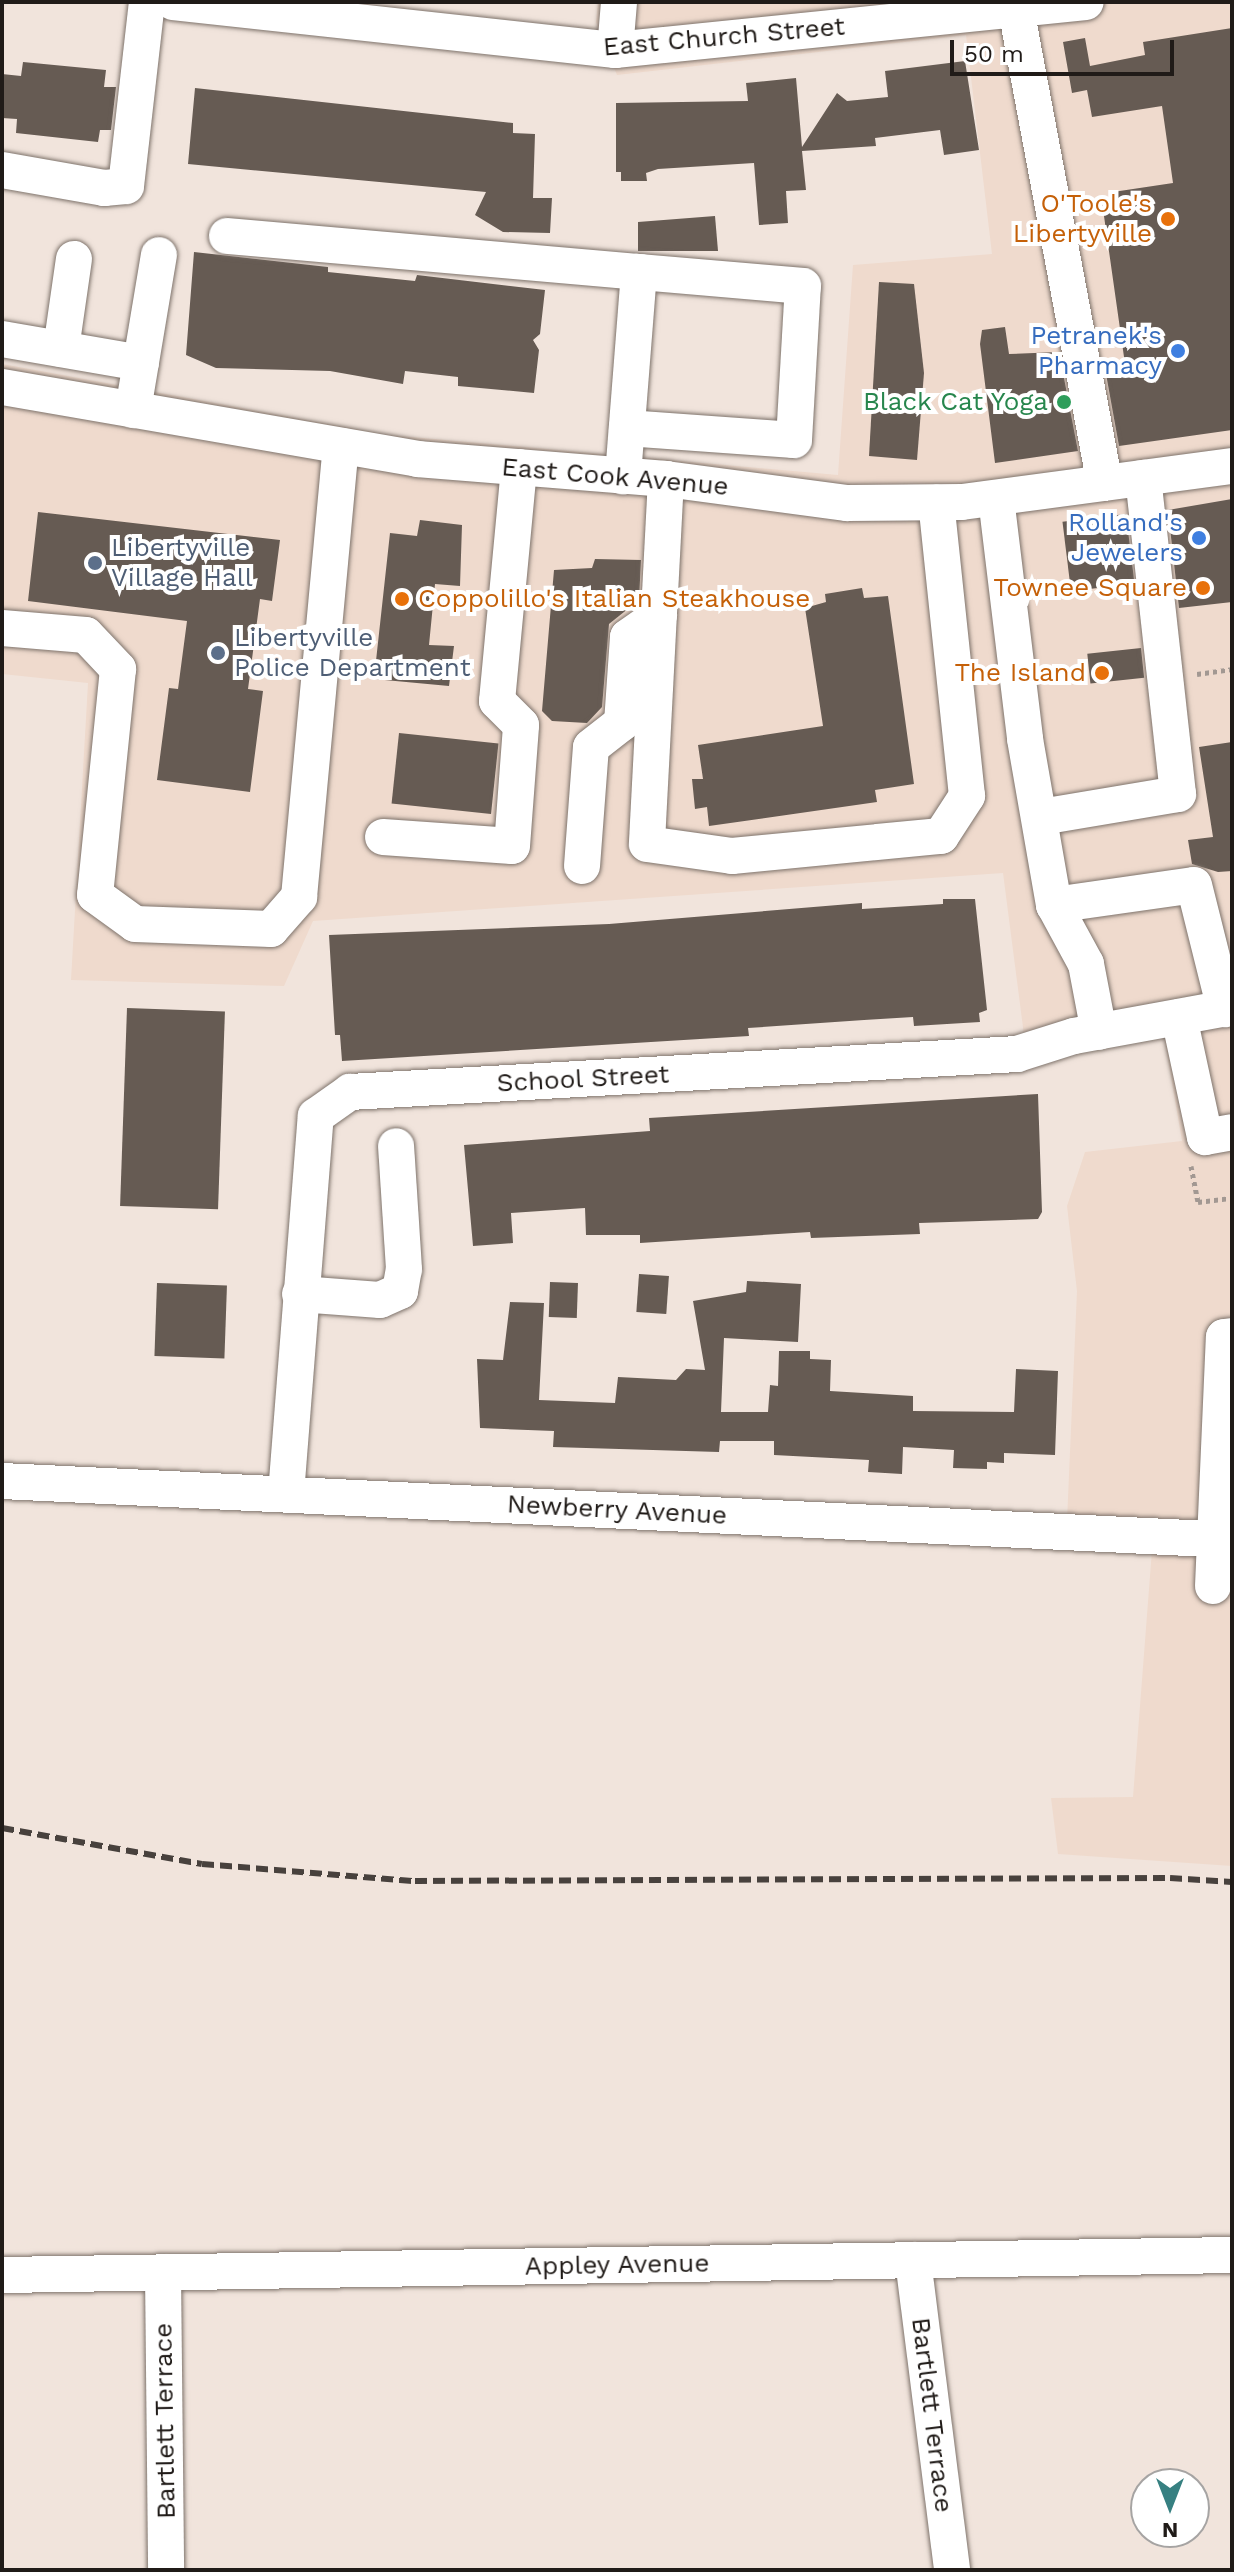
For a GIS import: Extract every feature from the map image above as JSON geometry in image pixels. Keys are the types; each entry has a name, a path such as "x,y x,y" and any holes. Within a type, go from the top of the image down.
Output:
{"street":[{"path":"2,170 104,188 126,186 147,2"},
{"name":"East Church Street","path":"173,2 615,50 1086,2"},
{"path":"615,50 619,2"},
{"path":"1016,9 1105,483"},
{"path":"227,236 803,286 794,440 627,428"},
{"path":"133,410 159,255"},
{"path":"61,349 74,259"},
{"path":"623,476 639,272"},
{"path":"2,339 141,363"},
{"name":"East Cook Avenue","path":"2,387 417,459 666,479 847,503 936,503 996,498 1232,466"},
{"path":"2,628 86,635 118,669 95,895 135,924 271,929 299,897 341,446"},
{"path":"383,837 512,846 521,725 497,701 519,467"},
{"path":"1041,817 1178,794 1143,478"},
{"path":"666,479 647,844 732,856 941,836 967,796 936,503"},
{"path":"996,498 1025,739 1054,905 1086,964 1099,1032"},
{"path":"582,866 591,747 622,723 628,637 659,615"},
{"path":"1054,905 1194,885 1228,1008"},
{"name":"School Street","path":"286,1494 316,1116 350,1092 1017,1054 1099,1032 1228,1008"},
{"path":"1179,1017 1205,1137 1232,1132"},
{"path":"300,1294 380,1300 400,1291 404,1269 396,1146"},
{"path":"1213,1586 1225,1539 1228,1337"},
{"name":"Newberry Avenue","path":"2,1481 1225,1539"},
{"name":"Appley Avenue","path":"2,2275 1232,2255"},
{"name":"Bartlett Terrace","path":"913,2260 952,2570"},
{"name":"Bartlett Terrace","path":"163,2272 166,2570"}],"shaded area":[{"path":"598,2 1232,2 1232,1866 1058,1854 1051,1798 1133,1797 1154,1524 1067,1521 1077,1291 1067,1206 1085,1152 1182,1141 1159,1007 1024,1035 1003,873 313,921 284,986 71,980 88,683 2,674 2,364 389,435 838,475 853,265 992,254 966,35 617,75 596,22"}],"building":[{"path":"1232,28 1232,430 1119,446 1106,374 1126,371 1102,202 1114,201 1113,192 1173,183 1162,106 1092,117 1087,90 1072,93 1063,42 1085,38 1090,66 1145,55 1143,42"},
{"path":"965,61 979,150 944,155 940,130 875,138 876,146 802,151 806,190 786,191 788,223 759,225 754,163 658,169 646,173 647,181 621,181 621,172 616,172 616,103 748,101 746,83 796,78 802,147 837,93 847,101 888,97 885,71"},
{"path":"23,62 106,70 104,87 116,87 111,130 100,130 98,142 16,133 17,119 2,118 2,74 21,76"},
{"path":"195,88 513,123 513,133 535,134 533,198 552,198 550,233 503,232 475,215 486,192 188,164"},
{"path":"715,216 718,251 638,251 638,222"},
{"path":"194,252 328,267 328,272 415,281 417,275 545,290 540,334 533,340 539,350 534,393 458,386 458,377 405,371 403,384 330,371 216,368 186,355"},
{"path":"879,282 914,284 924,373 917,460 869,456"},
{"path":"1005,327 1009,354 1059,352 1078,451 995,463 980,344 982,330"},
{"name":"Rolland's Jewelers","path":"1232,499 1232,602 1179,608 1168,510"},
{"name":"Libertyville Police Department","path":"38,512 280,540 272,601 260,599 248,689 263,691 250,792 157,780 169,688 178,689 187,621 28,601"},
{"path":"1126,514 1135,583 1071,591 1062,522"},
{"name":"Coppolillo's Italian Steakhouse","path":"420,520 462,525 460,586 435,584 429,645 454,646 449,686 374,679 390,533 417,536"},
{"path":"595,559 641,560 639,600 609,624 602,707 587,723 552,721 542,711 554,570 592,568"},
{"path":"862,588 864,598 888,596 914,784 875,790 877,802 709,826 707,807 695,809 692,779 703,779 698,745 823,726 805,608 826,602 825,594"},
{"path":"1141,648 1144,678 1090,683 1087,654"},
{"path":"399,733 498,743 491,814 392,804"},
{"path":"1232,742 1232,871 1218,872 1192,864 1188,840 1213,837 1199,747"},
{"path":"943,899 975,899 987,1010 979,1013 980,1022 914,1026 913,1017 748,1028 749,1036 342,1061 340,1035 335,1035 329,935 609,924 862,903 862,909 943,904"},
{"path":"127,1008 225,1011 218,1209 120,1206"},
{"path":"1038,1094 1042,1212 1038,1219 919,1223 920,1234 811,1238 810,1232 640,1243 640,1235 586,1235 585,1208 511,1213 513,1243 473,1246 464,1145 650,1131 649,1118"},
{"path":"639,1274 669,1276 666,1314 636,1312"},
{"path":"747,1281 801,1284 798,1342 724,1338 721,1412 768,1412 770,1385 778,1386 779,1351 810,1351 810,1359 831,1360 830,1391 913,1396 913,1411 1014,1412 1016,1369 1058,1371 1055,1455 1004,1453 1004,1463 987,1462 987,1469 953,1468 954,1450 903,1447 902,1474 868,1472 869,1460 774,1455 774,1441 720,1441 719,1452 553,1447 554,1431 480,1428 477,1359 503,1360 510,1302 544,1303 539,1400 615,1403 618,1377 676,1380 686,1369 705,1370 693,1301 746,1292"},
{"path":"550,1282 578,1283 577,1318 549,1317"},
{"path":"157,1283 227,1285 224,1358 154,1356"}],"railway":[{"path":"2,1828 202,1864 415,1881 1170,1878 1232,1882"}],"place":[{"name":"O'Toole's Libertyville","path":"1168,219"},
{"name":"Petranek's Pharmacy","path":"1178,351"},
{"name":"Black Cat Yoga","path":"1064,402"},
{"name":"Rolland's Jewelers","path":"1199,538"},
{"name":"Libertyville Village Hall","path":"95,563"},
{"name":"Townee Square","path":"1203,588"},
{"name":"Coppolillo's Italian Steakhouse","path":"402,599"},
{"name":"Libertyville Police Department","path":"218,653"},
{"name":"The Island","path":"1102,673"}]}
